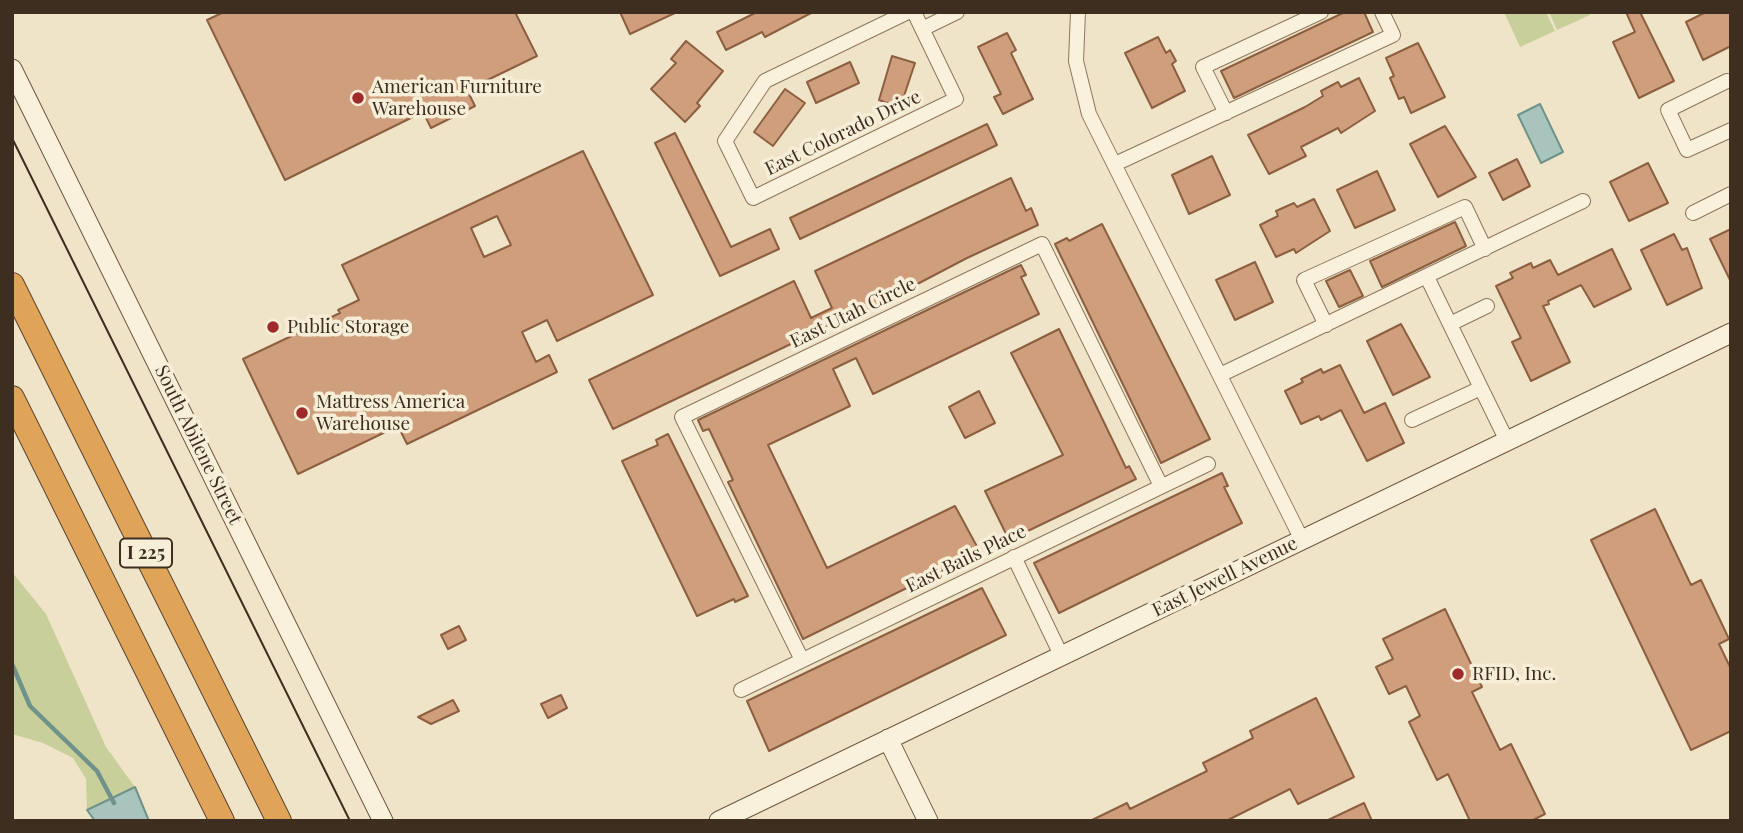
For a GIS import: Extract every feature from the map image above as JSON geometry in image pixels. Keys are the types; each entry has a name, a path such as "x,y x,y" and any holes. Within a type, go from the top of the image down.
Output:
{"highway":[{"name":"I 225","path":"12,285 279,821"},
{"name":"I 225","path":"12,398 222,821"}],"street":[{"name":"East Colorado Drive","path":"908,12 765,81 725,141 754,198 956,99 914,12"},
{"path":"922,29 957,12"},
{"path":"1077,12 1075,42 1080,88 1301,540"},
{"path":"1115,164 1393,35 1382,12"},
{"path":"1226,113 1203,67 1311,14"},
{"name":"South Abilene Street","path":"12,69 383,821"},
{"path":"1729,83 1668,110 1687,150 1731,130"},
{"path":"1693,213 1731,194"},
{"path":"1220,376 1583,201"},
{"path":"1326,325 1304,280 1465,207 1485,249"},
{"name":"East Utah Circle","path":"802,660 682,417 1042,244 1161,486"},
{"path":"1427,278 1507,440"},
{"path":"1450,324 1487,306"},
{"name":"East Jewell Avenue","path":"719,821 1731,333"},
{"path":"1412,420 1481,387"},
{"name":"East Bails Place","path":"741,690 1208,464"},
{"path":"1014,557 1061,655"},
{"path":"888,738 928,821"}],"green space":[{"path":"1504,12 1546,12 1555,31 1520,47"},
{"path":"1549,12 1589,12 1590,15 1557,30"},
{"path":"12,572 46,614 106,747 135,787 87,810 86,779 73,758 43,743 12,734"}],"water":[{"path":"1540,104 1563,152 1541,163 1518,115"},
{"path":"135,787 149,821 95,821 87,810"}],"building":[{"name":"American Furniture Warehouse","path":"224,12 515,12 537,56 467,90 475,106 431,128 423,112 285,180 207,20"},
{"path":"620,12 677,12 630,34"},
{"path":"757,12 813,12 765,37 762,32 726,50 717,32"},
{"path":"1345,12 1364,12 1373,32 1234,98 1221,71"},
{"path":"1626,12 1640,12 1674,81 1639,98 1613,42 1635,32"},
{"path":"1706,12 1731,12 1731,46 1703,60 1686,22"},
{"path":"1007,33 1016,50 1011,53 1033,99 1003,114 994,97 1001,94 978,47"},
{"path":"1158,37 1166,53 1170,50 1176,61 1172,64 1185,91 1152,108 1125,53"},
{"path":"686,41 723,71 697,103 700,106 685,122 651,89 676,63 671,59"},
{"path":"1418,43 1445,97 1411,113 1404,97 1399,99 1390,78 1394,76 1386,58"},
{"path":"892,56 915,63 900,108 879,100"},
{"path":"850,62 859,83 816,103 807,82"},
{"path":"1359,78 1375,111 1341,133 1338,128 1301,147 1306,156 1269,174 1248,135 1305,107 1323,96 1321,91 1338,82 1341,87"},
{"path":"785,89 805,103 773,146 754,132"},
{"path":"987,124 997,145 800,239 790,218"},
{"path":"1445,126 1476,177 1438,197 1410,144"},
{"path":"675,133 731,247 770,229 779,249 720,276 655,143"},
{"path":"583,151 653,295 557,341 547,320 522,332 536,362 549,355 557,372 407,444 398,426 298,474 243,359 340,313 338,310 359,300 342,265","holes":["497,216 511,245 484,257 471,228"]},
{"path":"1212,156 1230,195 1189,214 1172,175"},
{"path":"1517,159 1530,186 1503,200 1489,173"},
{"path":"1648,163 1668,203 1629,221 1610,182"},
{"path":"1377,171 1395,210 1355,228 1337,190"},
{"path":"1011,178 1026,211 1031,208 1038,225 967,258 841,324 839,321 613,429 589,380 794,281 811,318 832,308 815,271"},
{"path":"1314,199 1330,231 1296,253 1294,249 1276,257 1260,225 1278,216 1276,211 1294,203 1297,207"},
{"path":"1455,222 1466,246 1382,287 1370,261"},
{"path":"1102,224 1210,439 1161,463 1055,244 1067,238 1069,241"},
{"path":"1731,229 1731,282 1710,239"},
{"path":"1674,234 1682,250 1687,248 1702,288 1667,305 1641,250"},
{"path":"1612,249 1631,289 1594,307 1581,285 1548,301 1549,304 1543,306 1570,362 1531,381 1512,342 1521,338 1496,286 1513,278 1510,273 1531,263 1533,268 1550,260 1558,275"},
{"path":"1255,262 1273,302 1235,320 1216,280"},
{"path":"1021,265 1026,275 1021,277 1039,314 873,394 856,358 833,369 850,406 768,445 827,568 955,506 980,552 803,639 728,482 733,480 709,429 703,431 698,420"},
{"path":"1350,270 1363,296 1339,307 1326,281"},
{"path":"1401,324 1430,377 1393,395 1367,341"},
{"path":"1059,329 1126,468 1129,466 1136,479 1009,540 985,491 1063,455 1011,353"},
{"path":"1340,365 1364,413 1385,403 1404,443 1367,461 1341,410 1321,420 1319,416 1301,424 1285,391 1321,369 1323,373"},
{"path":"979,391 995,423 965,438 949,407"},
{"path":"668,434 748,596 735,602 734,599 697,616 622,461 658,445 656,440"},
{"path":"1222,473 1228,486 1224,487 1242,523 1059,613 1034,563"},
{"path":"1655,509 1691,585 1701,580 1729,639 1719,644 1731,669 1731,731 1691,750 1591,540"},
{"path":"982,588 1006,635 769,751 747,701"},
{"path":"1445,609 1482,687 1472,692 1500,750 1511,744 1545,814 1531,821 1470,821 1448,774 1437,780 1409,722 1420,716 1406,686 1389,694 1376,667 1393,659 1383,639"},
{"path":"459,626 466,640 448,649 441,635"},
{"path":"561,695 567,708 548,718 541,704"},
{"path":"1316,698 1354,777 1298,804 1290,789 1226,821 1090,821 1127,803 1130,809 1207,771 1203,763 1253,738 1250,731"},
{"path":"453,700 459,711 431,724 418,717"},
{"path":"1364,803 1372,821 1326,821"}],"waterway":[{"path":"12,664 30,706 97,771 114,803"}],"tram line":[{"path":"12,138 350,821"}],"place":[{"name":"American Furniture Warehouse","path":"358,98"},
{"name":"Public Storage","path":"273,327"},
{"name":"Mattress America Warehouse","path":"302,413"},
{"name":"RFID, Inc.","path":"1458,674"}]}
